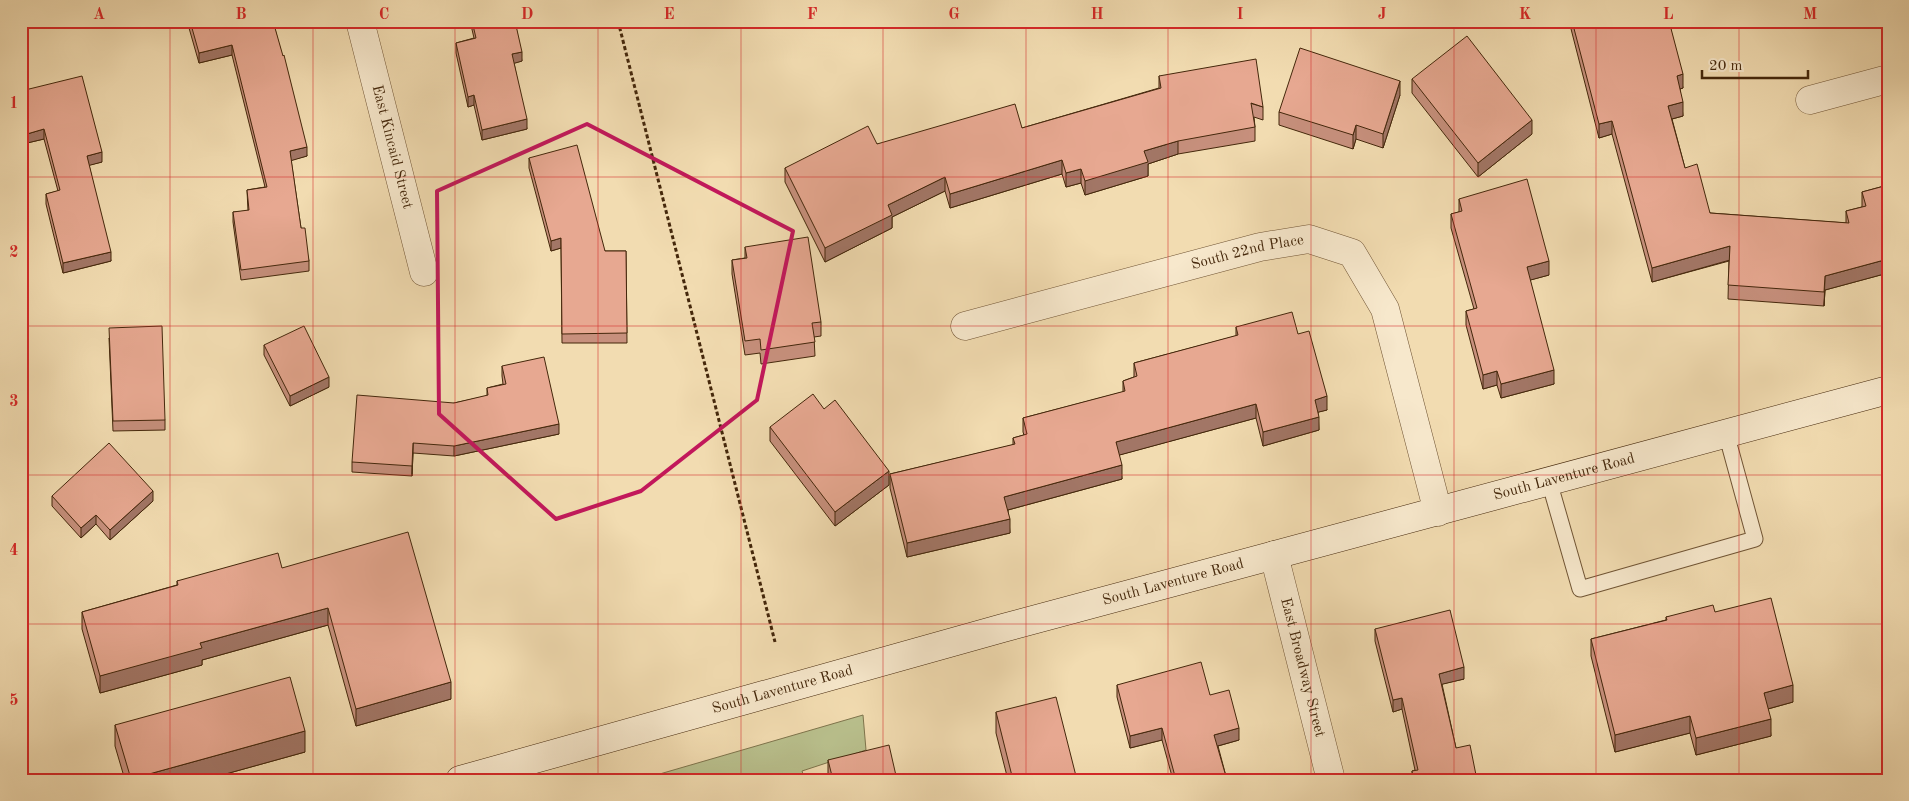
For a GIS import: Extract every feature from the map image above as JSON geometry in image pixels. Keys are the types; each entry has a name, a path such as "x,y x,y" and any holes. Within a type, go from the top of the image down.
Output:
{"street":[{"name":"East Kincaid Street","path":"360,21 424,272"},
{"path":"1810,100 1888,79"},
{"name":"South 22nd Place","path":"965,326 1260,247 1309,240 1352,253 1385,309 1438,512"},
{"name":"South Laventure Road","path":"460,780 1003,628 1888,390"},
{"name":"East Broadway Street","path":"1274,555 1331,780"}],"lane":[{"path":"1549,481 1580,589 1755,539 1726,433"}],"path":[{"path":"618,21 775,642"}],"highlighted area":[{"path":"587,124 793,231 757,400 641,491 556,519 439,414 437,191"}],"green space":[{"path":"863,715 866,750 802,771 805,780 639,780"}],"building":[{"path":"190,21 273,21 284,55 307,147 290,151 301,228 305,228 309,261 241,270 233,212 249,210 247,190 267,187 232,45 199,53"},
{"path":"472,21 515,21 522,52 512,54 527,119 482,130 474,95 468,97 456,43 476,38"},
{"path":"1572,21 1669,21 1683,74 1677,76 1683,102 1668,106 1685,168 1697,164 1710,213 1849,223 1846,211 1866,206 1862,192 1888,185 1888,259 1825,276 1824,292 1728,285 1730,246 1652,268 1612,121 1599,124"},
{"path":"1467,36 1532,120 1478,163 1412,79"},
{"path":"1300,48 1400,81 1383,134 1356,125 1353,135 1279,112"},
{"path":"1256,59 1263,107 1251,103 1255,127 1178,141 1144,151 1148,162 1085,181 1081,169 1066,173 1062,160 950,194 945,177 888,205 892,215 825,248 785,168 868,126 877,144 1015,104 1022,128 1161,88 1159,76"},
{"path":"82,76 102,152 87,156 111,252 63,263 46,194 60,190 44,129 27,134 21,113 21,91"},
{"path":"577,145 605,251 626,251 627,333 562,334 561,238 551,241 529,158"},
{"path":"1527,179 1549,261 1527,267 1554,370 1501,384 1497,371 1483,375 1466,311 1477,308 1451,214 1462,211 1459,199"},
{"path":"808,237 821,322 812,323 815,342 761,350 760,339 745,341 732,260 747,258 745,247"},
{"path":"1292,312 1298,334 1309,331 1327,396 1315,400 1319,417 1263,432 1256,404 1116,442 1122,465 1004,497 1010,519 907,543 890,474 1015,444 1013,438 1027,434 1023,418 1125,391 1123,381 1137,376 1134,363 1238,335 1236,327"},
{"path":"162,326 165,420 113,421 109,328"},
{"path":"304,326 329,377 290,396 264,345"},
{"path":"544,357 559,424 454,446 413,443 412,466 352,462 357,395 454,403 488,395 487,388 506,384 502,366"},
{"path":"813,394 824,409 835,400 889,471 835,512 770,427"},
{"path":"109,443 153,491 110,530 96,515 81,528 52,496"},
{"path":"408,532 451,682 356,709 328,608 200,643 202,648 100,676 82,612 178,585 177,581 278,553 282,568"},
{"path":"1771,598 1793,685 1764,693 1771,719 1696,738 1690,716 1615,735 1591,639 1667,620 1666,617 1713,605 1715,612"},
{"path":"1450,610 1464,667 1439,674 1456,748 1470,745 1477,780 1414,780 1412,771 1418,770 1402,698 1393,700 1375,629"},
{"path":"1201,662 1210,695 1229,690 1239,728 1214,735 1227,780 1176,780 1162,728 1130,736 1117,685"},
{"path":"290,677 305,731 131,779 115,725"},
{"path":"1056,697 1077,780 1013,780 996,712"},
{"path":"889,745 897,780 833,780 828,760"}]}
